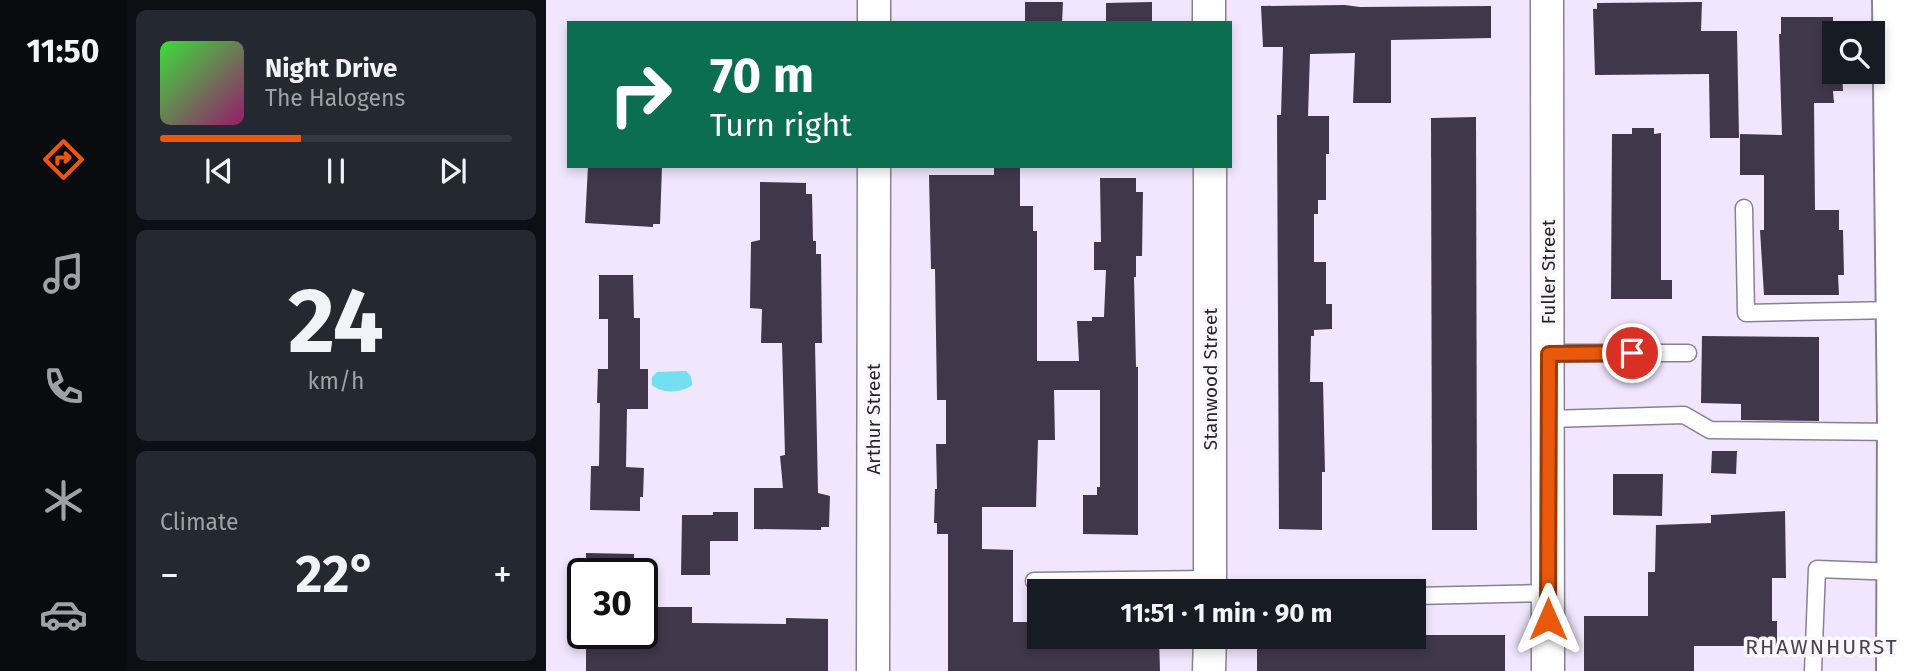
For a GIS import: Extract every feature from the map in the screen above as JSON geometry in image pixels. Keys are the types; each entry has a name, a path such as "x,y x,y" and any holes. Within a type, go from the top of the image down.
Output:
{"main road":[{"path":"1892,0 1900,424 1896,671"}],"street":[{"path":"874,0 874,21"},
{"path":"1209,0 1209,21"},
{"name":"Fuller Street","path":"1547,0 1548,671"},
{"name":"Arthur Street","path":"873,671 874,168"},
{"name":"Stanwood Street","path":"1210,168 1210,579"},
{"path":"1209,671 1210,649"}],"lane":[{"path":"1744,208 1746,313 1896,310"},
{"path":"1549,354 1688,353"},
{"path":"1549,419 1684,415 1710,430 1900,424"},
{"path":"1813,671 1817,569 1898,572"},
{"path":"1426,596 1548,593"}],"water":[{"path":"686,371 691,376 692,385 688,388 666,391 652,385 652,377 657,372"}],"building":[{"path":"1025,2 1063,2 1062,21 1025,21"},
{"path":"1152,2 1152,21 1106,21 1106,3"},
{"path":"1702,2 1701,31 1737,31 1739,138 1710,138 1709,74 1595,75 1593,9 1597,9 1597,3"},
{"path":"1261,6 1491,6 1491,38 1391,40 1391,103 1353,103 1355,53 1310,54 1308,116 1329,116 1326,200 1318,200 1318,214 1314,214 1314,262 1326,262 1326,304 1332,304 1332,329 1314,330 1314,336 1311,336 1310,382 1323,382 1325,472 1322,472 1322,530 1279,529 1277,115 1281,115 1283,47 1263,47"},
{"path":"1781,17 1833,17 1833,21 1822,21 1822,84 1843,84 1843,91 1833,91 1834,103 1814,103 1815,210 1839,210 1839,230 1843,230 1844,275 1838,275 1839,295 1764,295 1760,230 1764,230 1764,175 1740,175 1740,134 1782,135"},
{"path":"1476,117 1477,530 1432,530 1431,118"},
{"path":"1632,128 1654,128 1654,134 1661,133 1661,280 1672,280 1672,299 1611,299 1612,134 1632,134"},
{"path":"588,168 662,168 660,224 653,224 653,227 585,223"},
{"path":"994,168 1020,168 1020,206 1033,206 1033,231 1037,231 1037,361 1079,361 1077,321 1092,321 1092,317 1104,317 1106,270 1094,270 1094,242 1101,242 1100,178 1136,178 1136,192 1143,192 1142,256 1136,256 1134,277 1138,367 1138,535 1083,534 1083,495 1097,495 1097,487 1100,487 1100,390 1054,390 1055,440 1038,440 1036,507 982,507 982,549 1013,550 1013,622 1027,622 1027,649 1159,649 1160,671 948,671 948,534 937,534 937,523 934,523 937,489 936,444 946,444 946,400 937,400 935,269 931,269 929,175 994,175"},
{"path":"760,182 806,183 806,194 812,194 813,241 816,241 816,254 821,254 822,343 815,343 818,493 830,496 829,527 821,527 821,530 754,529 754,488 783,488 780,456 785,455 782,343 761,343 762,309 750,308 751,242 760,240"},
{"path":"599,275 633,275 634,318 640,318 640,369 648,369 648,409 627,409 626,467 644,468 640,511 590,510 591,466 599,466 598,369 608,369 608,319 599,319"},
{"path":"1702,336 1819,337 1819,421 1741,420 1741,404 1701,403"},
{"path":"1712,451 1737,451 1736,474 1711,473"},
{"path":"1613,474 1663,474 1662,516 1613,515"},
{"path":"1785,511 1786,578 1772,578 1772,621 1777,621 1777,649 1756,649 1756,646 1694,646 1694,671 1584,671 1584,616 1648,616 1648,572 1655,572 1656,525 1711,523 1711,515"},
{"path":"713,512 738,512 738,541 710,541 710,575 681,575 682,515 713,515"},
{"path":"586,553 634,554 634,558 586,558"},
{"path":"658,607 692,607 692,623 786,624 786,618 828,619 828,671 586,671 586,649 658,649"},
{"path":"1426,635 1505,635 1505,671 1257,671 1257,649 1426,649"}],"district":[{"name":"RHAWNHURST","path":"1822,647"}],"route":[{"path":"1548,619 1549,354 1632,353"}]}
